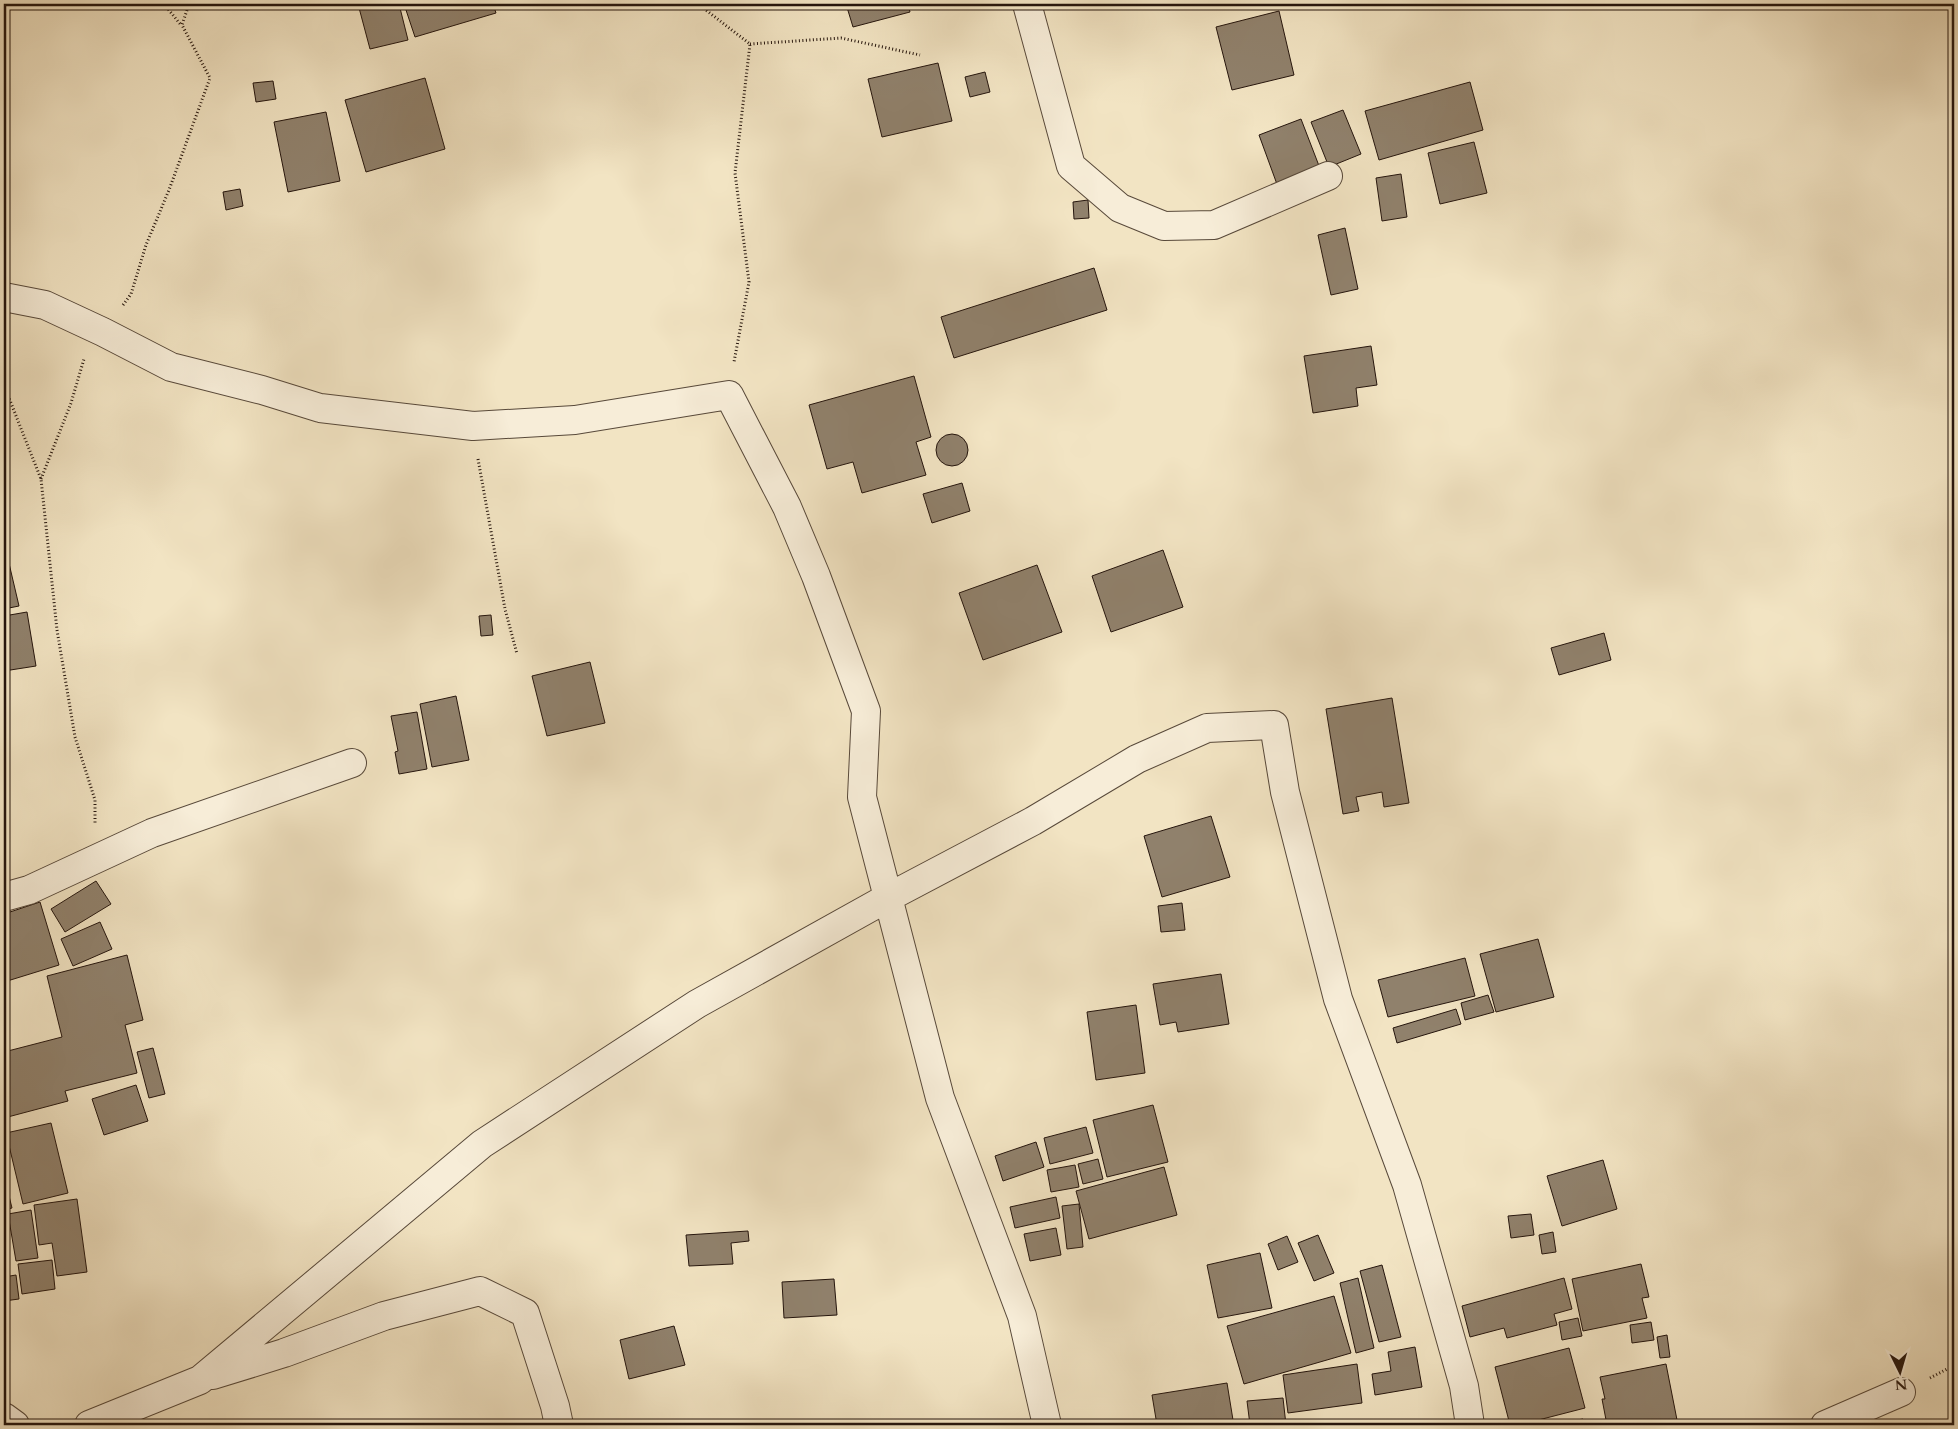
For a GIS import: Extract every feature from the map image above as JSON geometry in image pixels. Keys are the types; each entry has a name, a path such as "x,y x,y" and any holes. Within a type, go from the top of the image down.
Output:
{"street":[{"path":"1027,4 1071,166 1120,208 1164,226 1214,225 1328,176"},
{"path":"4,297 45,305 171,367 262,390 320,408 473,426 575,420 729,394 787,507 816,576 866,711 862,797 940,1098 1022,1316 1047,1425"},
{"path":"200,1380 482,1144 697,1004 889,897 1033,821 1138,759 1207,728 1274,724 1285,792 1338,999 1407,1185 1464,1386 1470,1425"},
{"path":"4,896 29,890 94,862 152,833 352,764"},
{"path":"90,1425 200,1380 284,1353 384,1316 480,1291 525,1313 555,1406 559,1425"},
{"path":"1825,1425 1901,1392"},
{"path":"4,1417 15,1425"}],"path":[{"path":"40,479 71,403 82,361 131,294 146,246 169,190 210,78 182,25 164,4"},
{"path":"182,25 190,4"},
{"path":"698,4 750,44 840,38 920,55"},
{"path":"729,394 749,282 735,173 750,44"},
{"path":"4,375 9,398 40,479 57,630 75,737 95,800 94,862"},
{"path":"473,426 505,609 517,654"}],"building":[{"path":"358,4 399,4 408,40 370,49"},
{"path":"404,4 493,4 496,13 415,37"},
{"path":"520,4 541,4 521,8"},
{"path":"846,4 908,4 910,12 853,27"},
{"path":"1279,11 1294,75 1232,90 1216,27"},
{"path":"938,63 952,121 882,137 868,79"},
{"path":"985,72 990,92 970,97 965,77"},
{"path":"425,78 445,149 366,172 345,100"},
{"path":"273,81 276,99 256,102 253,83"},
{"path":"1470,82 1483,130 1379,160 1365,111"},
{"path":"1343,110 1361,154 1329,167 1311,122"},
{"path":"326,112 340,181 288,192 274,122"},
{"path":"1301,119 1321,171 1278,187 1259,135"},
{"path":"1474,142 1487,193 1440,204 1428,153"},
{"path":"1401,174 1407,217 1382,221 1376,178"},
{"path":"240,189 243,206 226,210 223,192"},
{"path":"1088,200 1089,218 1074,219 1073,202"},
{"path":"1345,228 1358,289 1331,295 1318,235"},
{"path":"1094,268 1107,310 954,358 941,317"},
{"path":"1371,346 1377,385 1356,388 1358,406 1313,413 1304,356"},
{"path":"914,376 931,437 916,442 926,475 862,493 853,462 827,469 809,405"},
{"path":"952,434 964,438 968,450 964,462 952,466 940,462 936,450 940,438"},
{"path":"962,483 970,511 932,523 923,494"},
{"path":"4,542 19,606 4,609"},
{"path":"1163,550 1183,607 1111,632 1092,576"},
{"path":"1037,565 1062,632 983,660 959,593"},
{"path":"27,612 36,666 4,671 4,616"},
{"path":"491,615 493,635 481,636 479,616"},
{"path":"1604,633 1611,660 1559,675 1551,648"},
{"path":"590,662 605,723 547,736 532,676"},
{"path":"456,696 469,760 432,767 420,704"},
{"path":"1392,698 1409,803 1384,807 1382,792 1356,797 1359,811 1343,814 1326,709"},
{"path":"417,712 427,769 399,774 395,752 398,751 391,716"},
{"path":"1211,816 1230,877 1162,897 1144,836"},
{"path":"96,881 111,904 65,932 51,909"},
{"path":"40,902 59,965 4,982 4,914"},
{"path":"1182,903 1185,930 1161,932 1158,906"},
{"path":"100,922 112,949 73,966 61,939"},
{"path":"1538,939 1554,997 1496,1012 1480,954"},
{"path":"127,955 143,1020 125,1025 137,1073 65,1091 68,1101 4,1118 4,1052 62,1037 47,976"},
{"path":"1465,958 1475,996 1388,1017 1378,980"},
{"path":"1221,974 1229,1024 1178,1032 1176,1022 1160,1025 1153,984"},
{"path":"1488,995 1494,1012 1465,1020 1461,1003"},
{"path":"1136,1005 1145,1073 1096,1080 1087,1012"},
{"path":"1456,1009 1461,1024 1397,1043 1393,1028"},
{"path":"153,1048 165,1094 149,1098 137,1052"},
{"path":"136,1085 148,1121 104,1135 92,1099"},
{"path":"1153,1105 1168,1162 1107,1177 1093,1120"},
{"path":"51,1123 68,1193 23,1204 6,1133"},
{"path":"1086,1127 1093,1153 1050,1164 1044,1138"},
{"path":"1036,1142 1044,1167 1003,1181 995,1156"},
{"path":"1098,1159 1103,1179 1083,1184 1078,1164"},
{"path":"1603,1160 1617,1209 1562,1226 1547,1176"},
{"path":"1075,1165 1079,1187 1051,1192 1047,1170"},
{"path":"1164,1167 1177,1215 1089,1239 1076,1191"},
{"path":"4,1176 12,1208 4,1210"},
{"path":"1056,1197 1060,1218 1015,1228 1010,1207"},
{"path":"77,1199 87,1272 57,1276 52,1243 39,1245 34,1205"},
{"path":"1079,1204 1083,1247 1067,1249 1062,1206"},
{"path":"31,1210 38,1258 16,1261 8,1214"},
{"path":"1531,1214 1534,1235 1511,1238 1508,1216"},
{"path":"1056,1228 1061,1255 1030,1261 1024,1234"},
{"path":"748,1231 749,1241 731,1243 733,1264 689,1266 686,1235"},
{"path":"1553,1232 1556,1252 1542,1254 1539,1235"},
{"path":"1318,1235 1334,1273 1314,1281 1298,1243"},
{"path":"1287,1236 1298,1262 1278,1270 1268,1244"},
{"path":"1260,1253 1272,1308 1218,1318 1207,1265"},
{"path":"52,1260 55,1289 22,1294 18,1264"},
{"path":"1641,1264 1649,1297 1642,1298 1647,1318 1583,1331 1572,1279"},
{"path":"1382,1265 1401,1337 1379,1342 1360,1271"},
{"path":"16,1275 19,1299 4,1301 4,1277"},
{"path":"1358,1278 1374,1348 1356,1353 1340,1283"},
{"path":"1564,1278 1572,1309 1554,1314 1557,1325 1507,1338 1504,1328 1470,1337 1462,1306"},
{"path":"834,1279 837,1315 784,1318 782,1282"},
{"path":"1334,1296 1351,1353 1244,1384 1227,1326"},
{"path":"1578,1318 1582,1336 1562,1340 1559,1322"},
{"path":"1651,1322 1654,1340 1632,1343 1630,1325"},
{"path":"674,1326 685,1365 629,1379 620,1340"},
{"path":"1667,1335 1670,1357 1660,1358 1657,1337"},
{"path":"1415,1347 1422,1387 1375,1395 1372,1374 1391,1371 1388,1352"},
{"path":"1569,1348 1585,1408 1519,1425 1510,1425 1495,1367"},
{"path":"1357,1364 1362,1403 1288,1413 1283,1375"},
{"path":"1666,1364 1678,1425 1607,1425 1602,1399 1605,1399 1600,1377"},
{"path":"1227,1383 1233,1420 1204,1425 1157,1425 1152,1395"},
{"path":"1283,1398 1286,1425 1250,1425 1247,1401"},
{"path":"1583,1419 1584,1425 1552,1425 1552,1424"}]}
